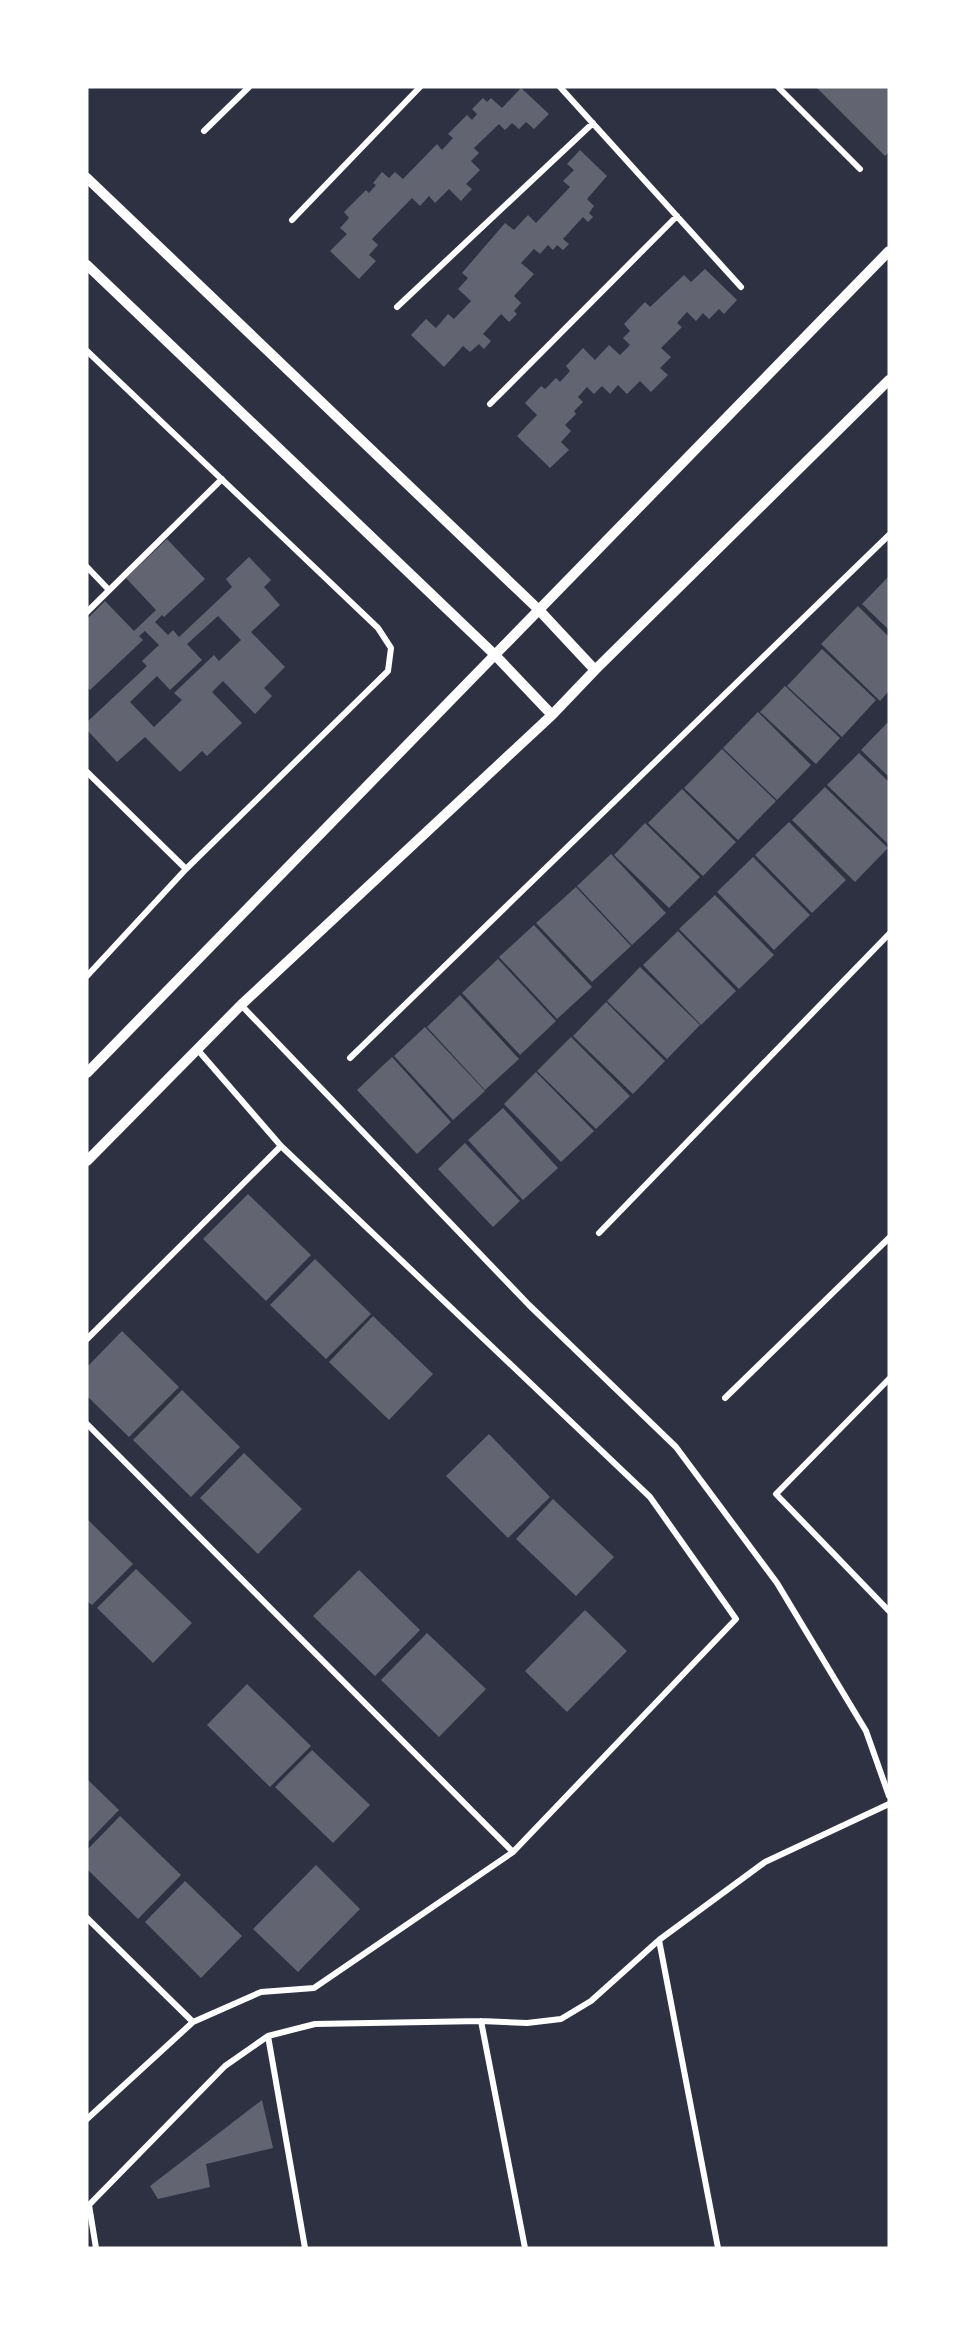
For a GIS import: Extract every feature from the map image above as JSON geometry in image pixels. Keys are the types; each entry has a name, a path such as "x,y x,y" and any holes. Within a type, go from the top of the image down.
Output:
{"street":[{"path":"204,130 249,87"},
{"path":"292,220 420,87"},
{"path":"560,87 741,287"},
{"path":"778,87 860,169"},
{"path":"397,307 593,123"},
{"path":"87,178 539,610 595,670"},
{"path":"490,404 677,216"},
{"path":"87,1073 889,251"},
{"path":"87,265 495,654 552,715"},
{"path":"87,351 378,628 392,648 388,671 186,869 87,976"},
{"path":"87,1161 241,1005 552,715 889,380"},
{"path":"87,612 222,479"},
{"path":"350,1058 889,535"},
{"path":"87,567 109,590"},
{"path":"87,772 186,869"},
{"path":"599,1233 889,934"},
{"path":"241,1005 530,1305 676,1447 777,1583 866,1731 889,1796"},
{"path":"87,2119 193,2022 261,1992 314,1988 513,1852 736,1619 650,1497 281,1146 197,1049"},
{"path":"87,1340 281,1146"},
{"path":"725,1398 889,1238"},
{"path":"889,1379 776,1494 889,1611"},
{"path":"87,1424 513,1852"},
{"path":"96,2248 88,2206 225,2066 268,2036 315,2024 481,2021 527,2023 561,2019 591,2001 659,1940 765,1862 889,1804"},
{"path":"87,1918 193,2022"},
{"path":"659,1940 718,2248"},
{"path":"481,2021 525,2248"},
{"path":"268,2036 305,2248"}],"building":[{"path":"816,87 889,87 889,152 885,156"},
{"path":"521,88 549,114 534,129 526,122 519,129 512,123 505,130 499,124 474,148 479,153 471,161 480,170 466,184 472,189 461,201 449,189 435,203 429,196 420,206 412,198 372,239 378,245 369,255 376,261 359,279 330,251 347,234 340,228 349,218 344,212 366,190 369,193 376,185 373,183 382,172 389,178 395,172 403,179 437,144 442,150 453,138 448,134 467,115 472,120 477,114 472,109 483,98 487,102 491,98 502,108"},
{"path":"580,150 607,176 587,199 594,206 589,213 593,217 588,222 583,217 563,239 569,244 563,250 557,245 553,250 548,245 540,254 534,249 521,263 534,274 514,296 521,303 514,311 517,314 509,322 501,314 483,334 491,341 484,349 479,344 470,352 463,346 444,367 411,335 426,319 436,328 448,314 454,319 471,301 458,289 468,278 462,273 505,223 514,230 528,215 536,223 570,187 563,181 574,170 567,164"},
{"path":"705,269 737,300 724,314 719,309 709,319 703,313 696,321 687,312 677,323 682,327 661,348 671,357 660,368 668,375 651,392 640,381 627,394 618,385 610,394 602,386 594,394 587,387 578,397 583,402 574,411 576,414 565,425 571,431 561,442 569,450 550,468 517,436 537,415 525,403 541,386 545,389 556,378 560,382 570,371 566,366 583,348 595,360 609,345 620,355 630,345 623,338 630,331 624,324 645,302 650,307 684,275 691,282"},
{"path":"167,539 205,579 164,617 162,615 155,622 168,635 173,630 179,637 232,587 226,579 249,557 271,580 264,587 280,605 251,632 285,667 264,688 272,696 255,714 223,681 212,692 242,723 207,756 202,751 180,772 145,737 117,762 87,730 87,722 147,666 142,661 159,645 145,631 139,636 143,640 90,690 87,687 87,619 105,601 134,631 156,610 126,578","holes":["218,616 241,640 219,661 214,655 174,693 182,700 154,727 130,702 157,676 170,690 202,660 187,644"]},
{"path":"889,576 889,630 862,604"},
{"path":"858,606 889,637 889,691 880,701 821,644"},
{"path":"822,649 876,700 842,737 787,686"},
{"path":"785,686 840,738 816,764 760,712"},
{"path":"758,712 811,765 777,800 723,748"},
{"path":"889,721 889,777 861,750"},
{"path":"722,749 776,801 738,840 684,788"},
{"path":"859,753 889,782 889,845 827,785"},
{"path":"825,787 888,848 855,882 792,820"},
{"path":"682,789 736,842 703,876 648,823"},
{"path":"789,822 846,880 812,913 755,855"},
{"path":"645,823 700,877 669,908 614,855"},
{"path":"611,854 666,913 632,945 577,886"},
{"path":"753,857 810,915 774,950 717,892"},
{"path":"576,887 631,946 592,982 536,923"},
{"path":"715,895 774,955 739,989 679,929"},
{"path":"534,925 592,987 557,1019 499,957"},
{"path":"678,931 736,991 701,1025 643,965"},
{"path":"498,959 556,1021 520,1055 462,993"},
{"path":"640,967 700,1025 667,1059 607,1001"},
{"path":"460,995 519,1059 485,1090 427,1027"},
{"path":"606,1002 665,1061 633,1094 573,1036"},
{"path":"425,1027 485,1091 453,1120 394,1056"},
{"path":"571,1037 630,1096 596,1129 537,1071"},
{"path":"392,1057 451,1122 417,1154 357,1090"},
{"path":"536,1072 594,1131 561,1162 504,1104"},
{"path":"503,1108 558,1168 523,1200 468,1140"},
{"path":"465,1143 520,1201 493,1227 438,1169"},
{"path":"248,1194 311,1255 266,1301 203,1239"},
{"path":"315,1259 371,1314 326,1359 270,1305"},
{"path":"373,1316 433,1374 389,1420 329,1362"},
{"path":"122,1331 179,1387 129,1437 87,1396 87,1367"},
{"path":"182,1390 240,1447 191,1497 133,1440"},
{"path":"489,1434 550,1497 508,1538 446,1476"},
{"path":"244,1453 302,1509 258,1554 200,1498"},
{"path":"553,1499 614,1557 576,1596 516,1539"},
{"path":"87,1519 133,1564 92,1605 87,1601"},
{"path":"136,1569 192,1623 153,1663 97,1608"},
{"path":"359,1570 420,1630 375,1676 313,1616"},
{"path":"585,1610 627,1651 567,1712 525,1671"},
{"path":"427,1633 486,1689 439,1737 381,1680"},
{"path":"247,1684 311,1746 270,1787 207,1725"},
{"path":"312,1750 370,1805 333,1843 275,1787"},
{"path":"87,1779 119,1810 87,1843"},
{"path":"120,1816 181,1875 138,1919 87,1869 87,1850"},
{"path":"316,1865 360,1909 298,1972 253,1929"},
{"path":"185,1881 242,1936 201,1978 145,1922"},
{"path":"262,2100 273,2148 206,2164 210,2187 158,2199 150,2186"}]}
